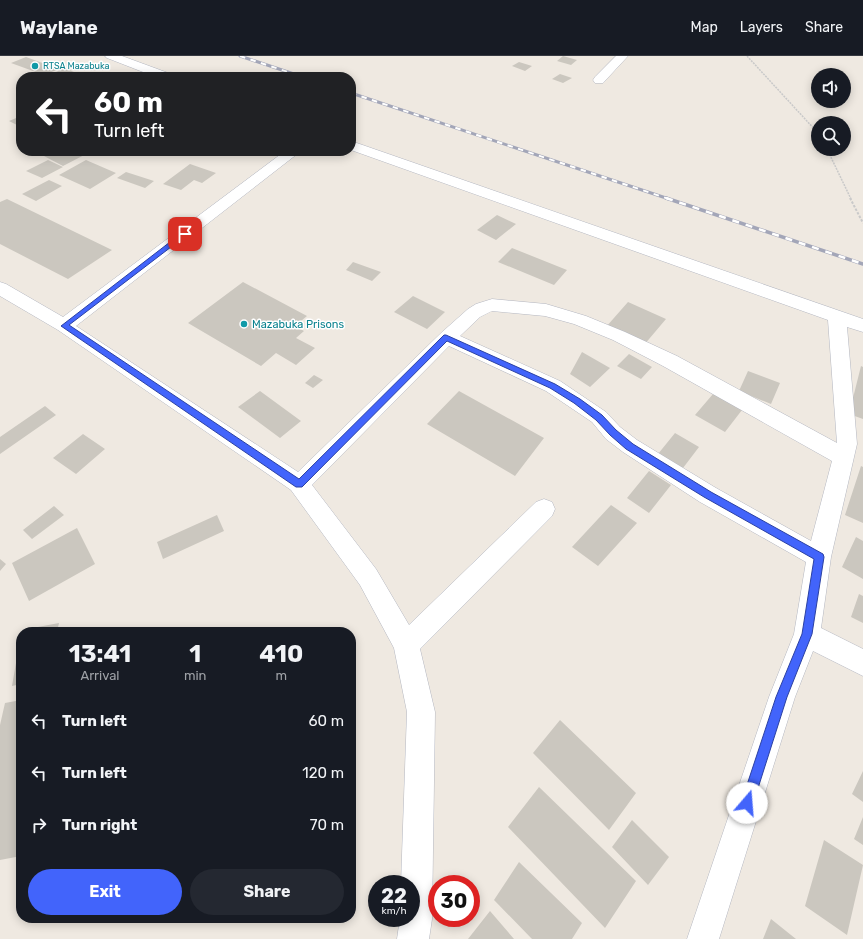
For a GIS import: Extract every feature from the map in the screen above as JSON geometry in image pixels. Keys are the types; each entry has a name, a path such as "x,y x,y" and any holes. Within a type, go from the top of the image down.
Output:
{"street":[{"path":"111,56 154,72"},
{"path":"599,80 622,56"},
{"path":"356,147 863,326"},
{"path":"64,326 287,156"},
{"path":"0,288 64,326 299,484 368,577 406,645 421,712 420,825 416,919 413,939"},
{"path":"299,484 446,337 474,313 482,308 492,306 546,310 580,320 670,361 852,451"},
{"path":"703,939 782,697 807,634 819,557 852,451 837,317"},
{"path":"446,337 553,386 599,417 613,433 630,446 708,495 819,557"},
{"path":"406,645 544,509"},
{"path":"807,634 863,663"}],"path":[{"path":"747,56 811,125"},
{"path":"830,156 863,223"}],"building":[{"path":"563,56 577,60 571,65 557,61"},
{"name":"RTSA Mazabuka","path":"26,57 59,69 52,72 36,72 11,63"},
{"path":"519,62 532,66 525,71 512,66"},
{"path":"64,68 74,72 56,72"},
{"path":"560,74 572,78 563,83 552,79"},
{"path":"16,118 16,124 9,121"},
{"path":"44,156 82,156 63,166"},
{"path":"48,160 63,167 42,178 26,171"},
{"path":"86,160 116,173 90,189 59,175"},
{"path":"190,164 216,173 202,183 194,180 181,190 163,184"},
{"path":"126,172 154,181 145,188 117,178"},
{"path":"49,180 62,186 36,201 22,194"},
{"path":"7,199 112,250 68,279 0,244 0,202"},
{"path":"497,215 516,224 496,240 477,230"},
{"path":"512,248 567,270 554,285 498,262"},
{"path":"353,262 381,272 372,281 346,270"},
{"name":"Mazabuka Prisons","path":"243,282 307,316 295,326 304,331 296,338 315,348 296,365 276,353 261,366 188,323"},
{"path":"413,296 445,312 427,329 394,312"},
{"path":"628,302 666,319 644,345 606,327"},
{"path":"582,352 610,368 590,387 570,374"},
{"path":"629,354 652,367 641,379 617,366"},
{"path":"861,366 863,367 863,419 849,414"},
{"path":"748,371 780,383 771,404 739,391"},
{"path":"314,375 323,380 313,388 305,383"},
{"path":"260,391 301,421 280,438 238,407"},
{"path":"459,391 544,438 515,476 427,424"},
{"path":"713,394 742,410 725,432 695,415"},
{"path":"45,406 56,415 0,454 0,437"},
{"path":"675,433 699,447 683,468 658,454"},
{"path":"83,434 105,449 76,474 53,458"},
{"path":"861,466 863,467 863,523 845,515"},
{"path":"649,471 671,485 649,513 627,498"},
{"path":"611,505 637,523 598,566 572,547"},
{"path":"54,506 64,515 32,539 23,530"},
{"path":"217,515 224,531 163,559 157,542"},
{"path":"77,528 95,564 29,601 12,563"},
{"path":"856,537 863,541 863,579 842,567"},
{"path":"0,559 6,564 0,571"},
{"path":"859,594 863,596 863,623 851,617"},
{"path":"59,623 58,627 38,627"},
{"path":"16,663 16,685 12,686"},
{"path":"16,701 16,857 0,860 0,725 5,703"},
{"path":"560,720 636,793 609,830 533,753"},
{"path":"863,771 863,802 852,794"},
{"path":"539,787 636,881 605,928 508,827"},
{"path":"863,817 863,845 854,839"},
{"path":"632,820 669,857 648,885 612,847"},
{"path":"824,840 863,865 847,935 805,906"},
{"path":"519,862 582,923 572,939 532,939 494,900"},
{"path":"490,911 514,939 468,939 477,927 480,927 480,924"},
{"path":"771,919 796,939 763,939"}],"railway":[{"path":"240,56 288,72"},
{"path":"356,95 666,198"},
{"path":"666,198 863,264"}],"place":[{"name":"RTSA Mazabuka","path":"35,66"},
{"name":"Mazabuka Prisons","path":"244,324"}],"route":[{"path":"185,234 64,326 299,484 446,337 553,386 599,417 613,433 630,446 708,495 819,557 807,634 782,697 747,803"}]}
